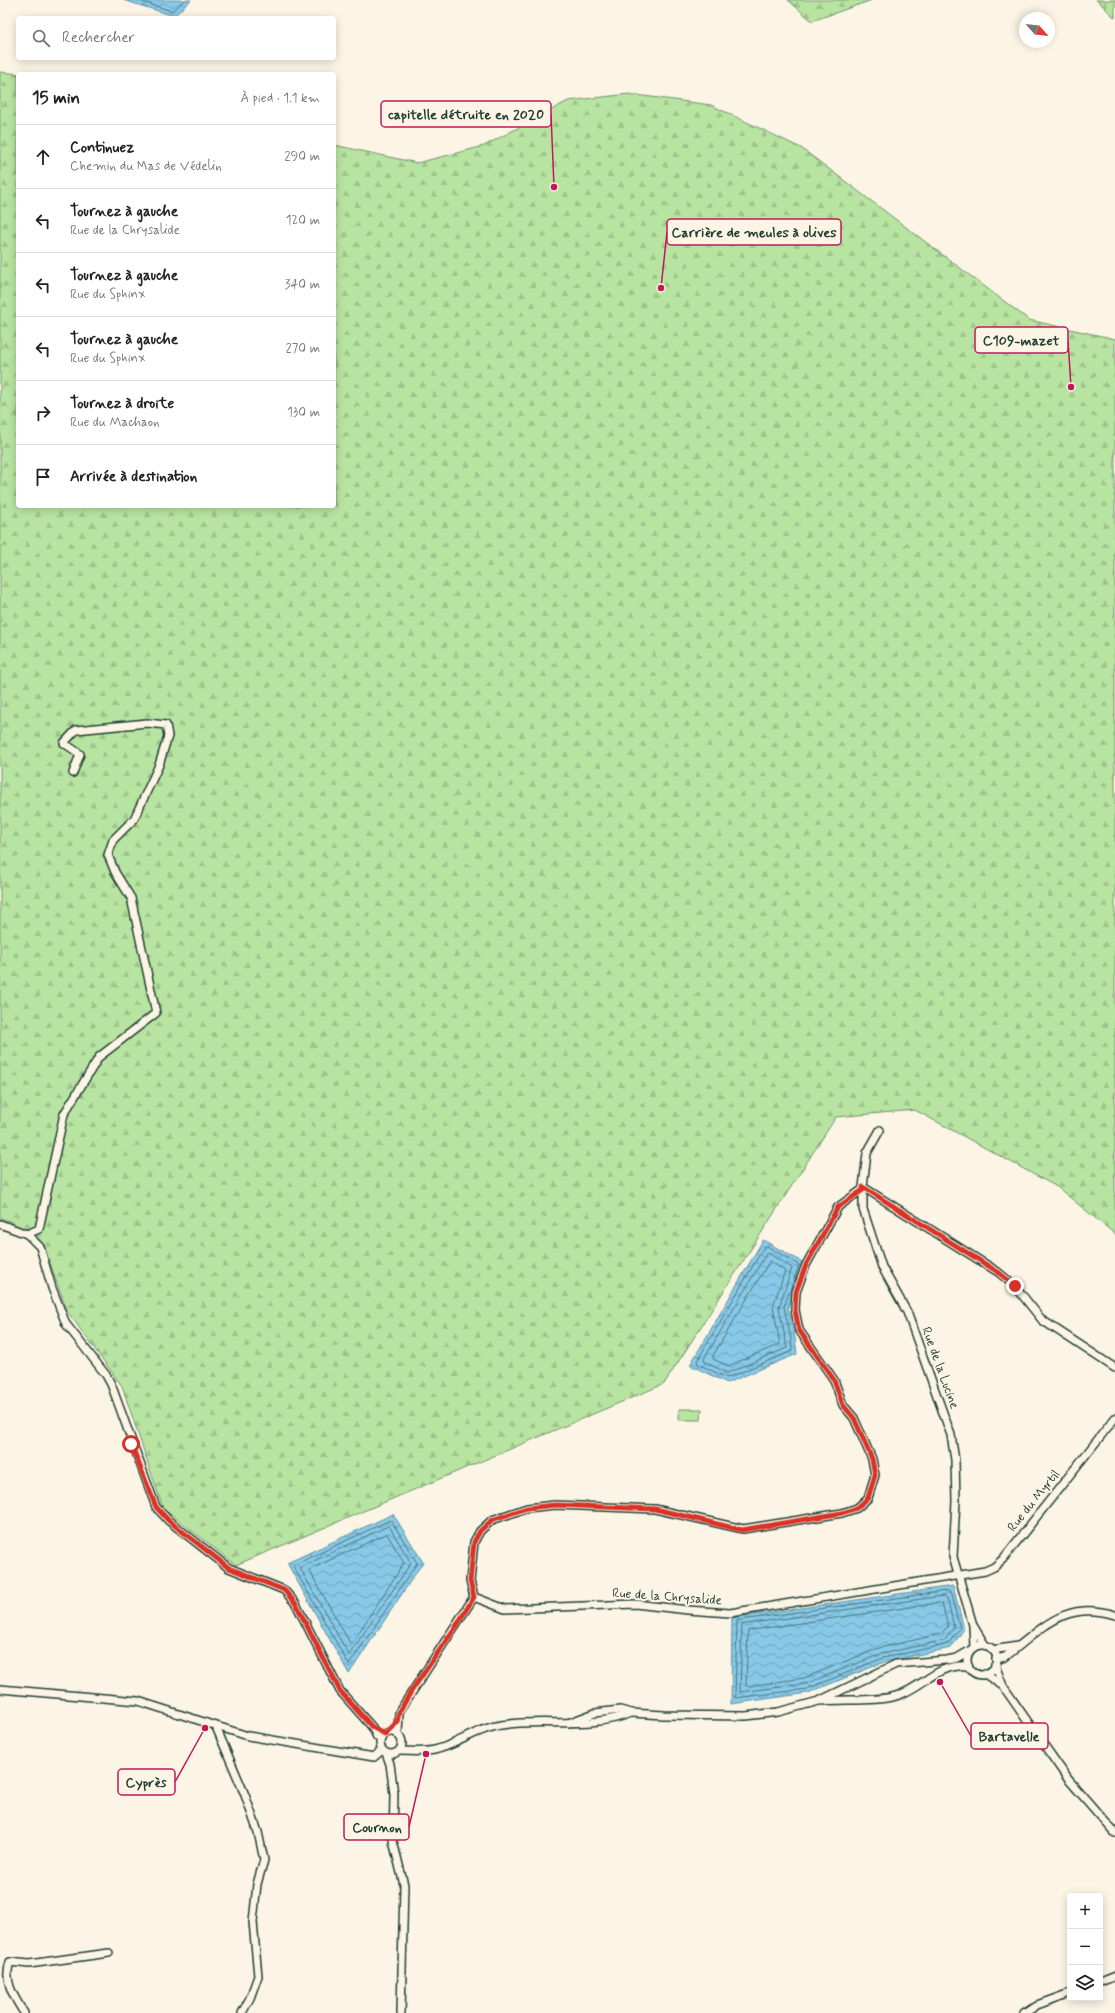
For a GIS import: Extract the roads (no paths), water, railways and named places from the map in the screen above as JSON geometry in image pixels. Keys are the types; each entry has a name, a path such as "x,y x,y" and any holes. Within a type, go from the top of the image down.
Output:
{"street":[{"path":"27,1234 39,1229 64,1114 99,1057 156,1013 131,898 115,872 108,856 113,840 134,819 160,765 168,736 166,725 147,723 76,730 64,743 80,754 73,773"},
{"name":"Rue de la Lucine","path":"880,1130 866,1153 863,1210 866,1224 882,1267 907,1312 951,1435 955,1460 956,1494 953,1557 958,1576 967,1598 973,1625 972,1649"},
{"path":"420,1752 402,1741 398,1734 397,1722 399,1712 474,1597 470,1581 474,1542 480,1531 492,1520 527,1508 561,1505 655,1509 742,1530 842,1513 857,1508 864,1502 873,1484 875,1475 870,1451 854,1418 843,1405 834,1380 799,1330 795,1310 796,1292 806,1265 838,1207 863,1188 998,1272 1015,1286 1042,1320 1115,1368"},
{"path":"0,1224 27,1234 40,1247 52,1288 66,1324 106,1375 111,1384 156,1507 169,1521 229,1568 284,1590 296,1604 340,1691 372,1727 377,1738 385,1735 398,1734"},
{"name":"Rue du Myrtil","path":"958,1576 985,1571 1003,1560 1115,1418"},
{"name":"Rue de la Chrysalide","path":"474,1597 505,1609 635,1604 730,1613 958,1576"},
{"path":"985,1674 996,1662 1020,1646 1054,1619 1078,1611 1098,1610 1115,1615"},
{"name":"Rue de la Lucine","path":"973,1625 986,1645"},
{"path":"0,1689 138,1702 199,1720 216,1727 254,1737 374,1756 384,1752 420,1752 438,1749 485,1729 500,1725 525,1722 590,1722 623,1716 631,1713 746,1716 778,1712 819,1701 896,1664 957,1658 972,1649 986,1645 992,1650 1003,1686 1068,1778 1115,1832"},
{"path":"992,1650 1020,1646"},
{"path":"972,1649 967,1656 968,1666 974,1672 985,1674 1003,1686"},
{"path":"819,1701 889,1697 908,1690 945,1668 968,1666"},
{"path":"397,1722 385,1735 384,1752 390,1764 394,1794 393,1841 404,1885 401,2013"},
{"path":"216,1727 245,1795 258,1832 264,1860 257,1884 253,1922 258,1976 250,1998 242,2013"},
{"path":"390,1764 402,1741"},
{"path":"24,2013 10,1990 7,1971 10,1962 29,1964 109,1953"},
{"path":"1103,1981 1115,1976"},
{"path":"1025,2013 1037,2005 1067,1994"}],"water":[{"path":"123,0 191,0 174,16"},
{"path":"763,1240 804,1263 788,1308 797,1354 727,1383 690,1365"},
{"path":"393,1514 423,1562 349,1674 287,1563"},
{"path":"953,1586 964,1629 951,1648 884,1662 808,1693 731,1704 732,1618"}],"place":[{"name":"capitelle détruite en 2020","path":"554,187"},
{"name":"Carrière de meules à olives","path":"661,288"},
{"name":"C109-mazet","path":"1071,387"},
{"name":"Bartavelle","path":"940,1682"},
{"name":"Cyprès","path":"205,1728"},
{"name":"Cournon","path":"426,1754"}]}
